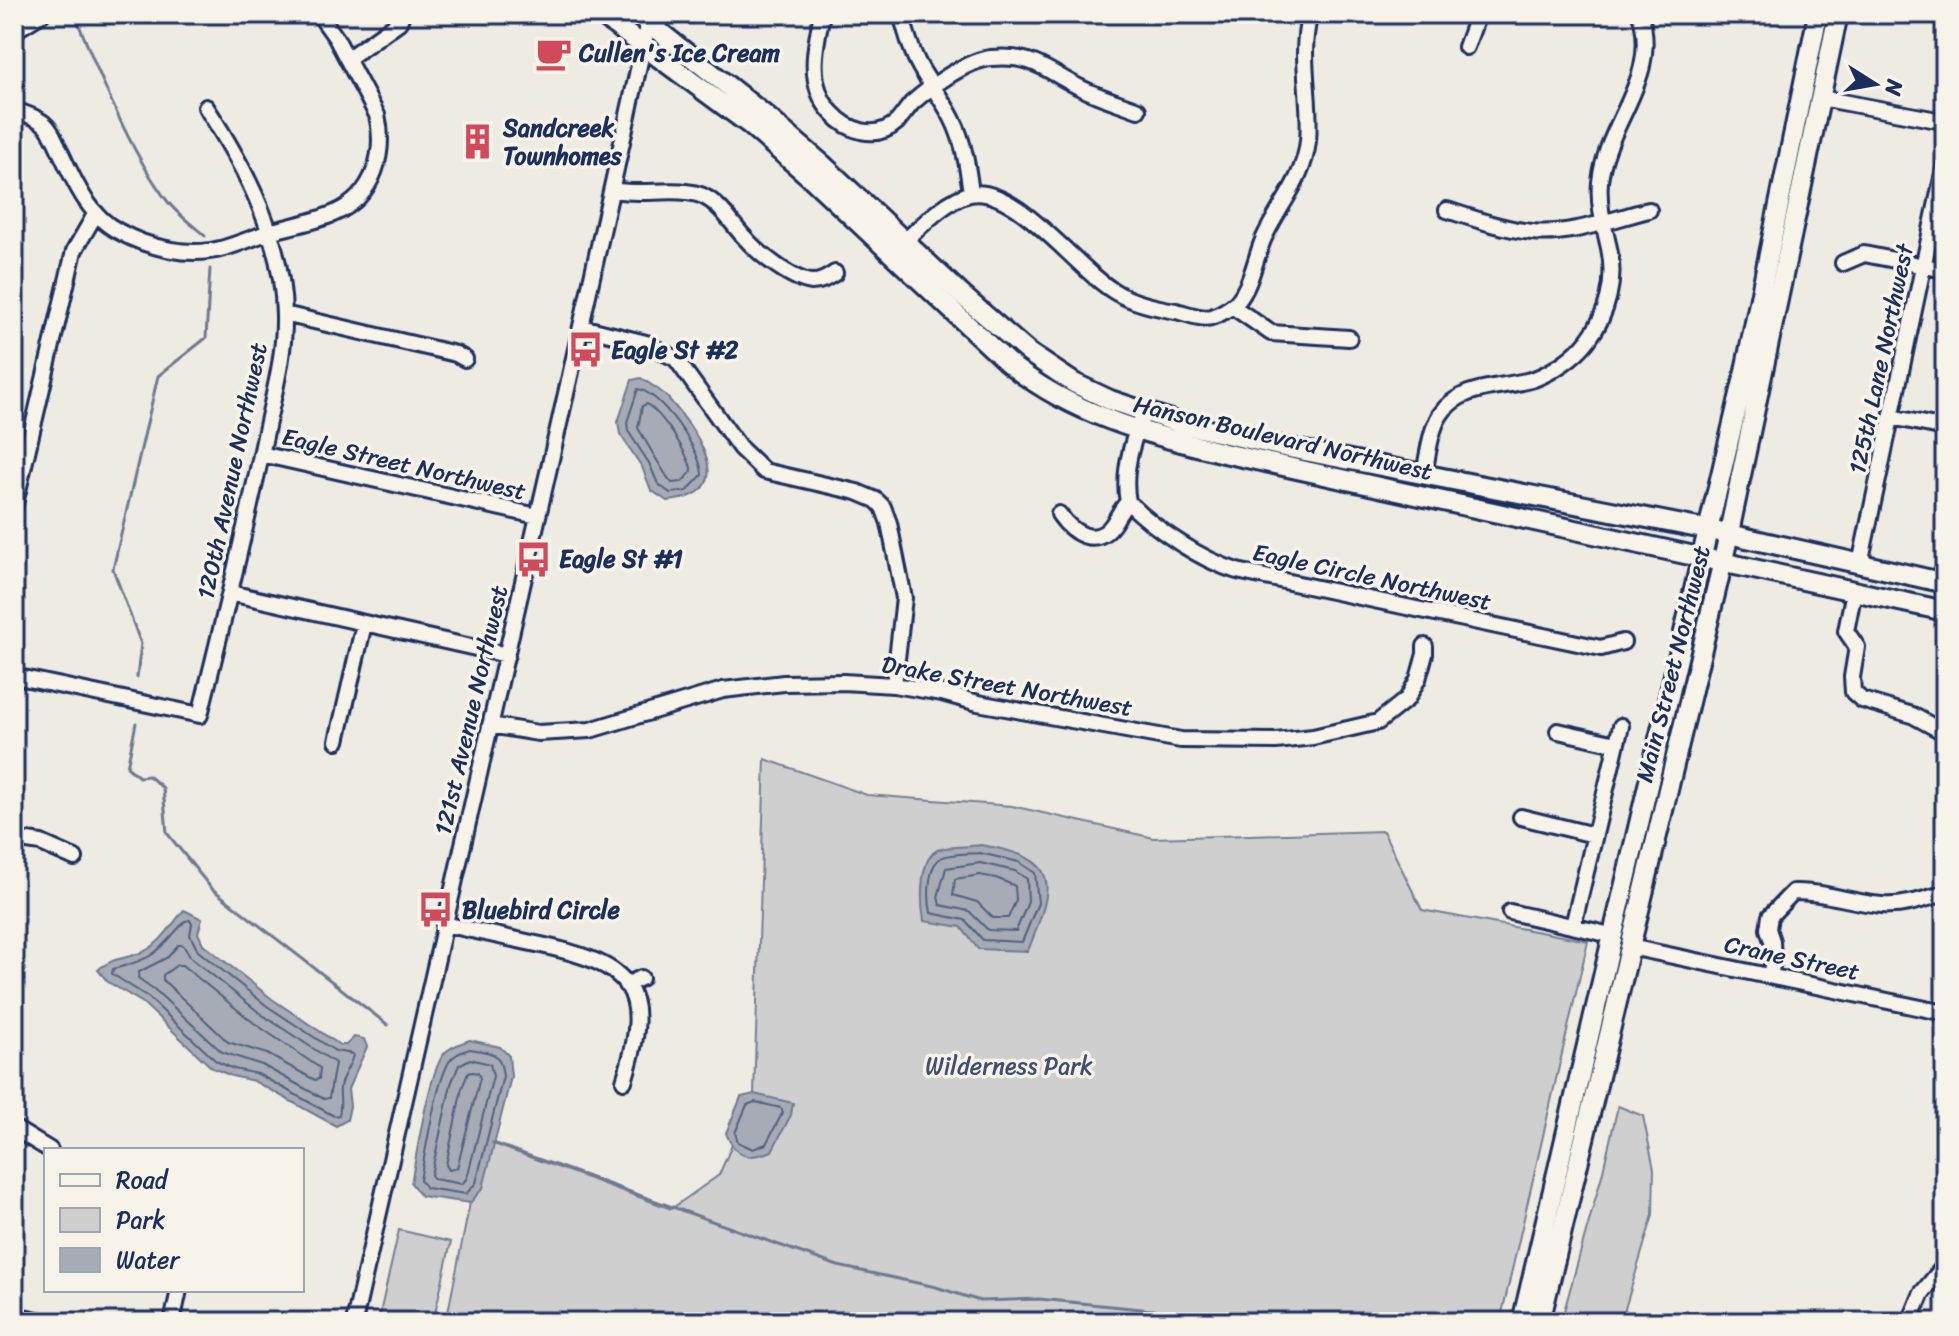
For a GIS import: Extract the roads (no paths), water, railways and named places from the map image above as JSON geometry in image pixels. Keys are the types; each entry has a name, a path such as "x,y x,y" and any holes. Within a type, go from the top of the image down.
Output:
{"main road":[{"name":"Hanson Boulevard Northwest","path":"600,14 749,124 897,248"},
{"name":"Main Street Northwest","path":"1522,1322 1743,381 1818,14"},
{"name":"Main Street Northwest","path":"1540,1322 1723,561 1838,14"},
{"name":"Hanson Boulevard Northwest","path":"645,17 766,116 1031,382 1078,409 1729,534 1945,583"},
{"name":"Hanson Boulevard Northwest","path":"1140,421 1224,453 1945,611"}],"street":[{"path":"14,34 42,14"},
{"path":"14,110 42,122 50,131 74,182 96,213 116,230 146,244 178,252 221,249 334,213 347,206 361,195 380,159 377,115 319,14"},
{"path":"347,59 399,22 402,14"},
{"path":"822,14 814,53 814,74 827,109 850,129 874,132 895,124 913,102 967,63 992,58 1030,60 1084,90 1138,110"},
{"path":"901,14 911,49 955,123 971,193"},
{"path":"897,248 933,215 971,193 997,198 1022,209 1085,269 1117,293 1169,310 1210,318 1232,306 1243,294 1264,237 1289,197 1308,145 1310,115 1303,63 1305,32 1310,14"},
{"path":"1466,47 1478,14"},
{"path":"1424,474 1440,414 1458,398 1479,388 1537,378 1556,367 1587,342 1605,311 1612,276 1610,250 1602,222 1600,181 1606,153 1638,86 1643,68 1645,36 1640,14"},
{"name":"121st Avenue Northwest","path":"354,1322 612,190 644,45 645,17"},
{"path":"1821,98 1945,124"},
{"name":"120th Avenue Northwest","path":"14,676 200,715 261,454 281,355 284,314 270,232 251,183 206,107"},
{"name":"125th Lane Northwest","path":"1860,564 1945,164"},
{"path":"612,190 634,194 676,191 702,196 721,209 747,240 780,267 813,282 823,281 835,273"},
{"path":"1447,210 1487,223 1534,232 1572,229 1649,210"},
{"path":"14,508 74,251 96,213"},
{"path":"1843,263 1864,254 1945,270"},
{"path":"1232,306 1271,333 1349,338"},
{"path":"284,314 456,354 465,359"},
{"path":"581,327 646,343 676,359 740,448 764,471 857,492 876,500 883,507 904,598 894,685"},
{"path":"1891,417 1945,428"},
{"path":"1059,514 1077,534 1097,537 1106,533 1118,511 1128,502 1127,469 1140,421"},
{"name":"Eagle Street Northwest","path":"261,454 537,516"},
{"name":"Eagle Circle Northwest","path":"1128,502 1197,553 1237,571 1601,648 1623,642"},
{"path":"1854,591 1846,631 1857,647 1853,692 1862,700 1912,715 1945,733"},
{"path":"230,593 507,655"},
{"path":"337,741 364,624"},
{"name":"Drake Street Northwest","path":"490,725 525,732 571,732 609,726 723,690 813,682 894,685 1181,740 1276,741 1313,737 1378,722 1407,699 1418,679 1425,646"},
{"path":"1573,926 1621,726"},
{"path":"1558,731 1616,744"},
{"path":"1521,817 1594,835"},
{"path":"14,839 41,843 75,858"},
{"path":"1770,976 1773,961 1768,929 1770,916 1793,892 1810,892 1884,906 1910,903 1945,893"},
{"path":"1510,912 1611,935"},
{"path":"444,924 594,959 616,972 634,999 638,1032 624,1081"},
{"name":"Crane Street","path":"1630,947 1945,1013"},
{"path":"626,985 641,978"},
{"path":"14,1128 47,1148"},
{"path":"1910,1322 1922,1293 1945,1265"},
{"path":"172,1322 179,1292"},
{"path":"14,1315 47,1322"}],"water":[{"path":"641,378 667,397 690,426 707,459 708,474 704,487 690,496 667,501 651,490 642,467 620,434 618,422 632,380"},
{"path":"980,845 1026,857 1039,866 1045,877 1047,891 1044,908 1028,951 978,949 961,927 924,921 924,870 933,853 945,848"},
{"path":"184,910 202,919 198,933 203,944 272,999 340,1045 346,1045 354,1037 364,1039 367,1047 348,1089 350,1106 347,1120 336,1126 254,1081 212,1068 143,1003 108,982 98,970 151,947"},
{"path":"470,1040 500,1047 509,1056 511,1077 483,1188 470,1203 421,1196 411,1183 433,1080 445,1052"},
{"path":"754,1094 793,1103 791,1115 772,1151 750,1156 734,1148 726,1133 741,1097"}],"waterway":[{"path":"76,18 117,113 154,182 172,207 205,236"},
{"path":"137,677 141,644 113,569 158,376 206,338 210,269"},
{"path":"136,723 127,767 139,777 149,776 163,788 167,833 211,888 388,1025"},
{"path":"493,1143 838,1266 936,1287 980,1301 1039,1299 1162,1311 1226,1322"}],"place":[{"name":"Cullen's Ice Cream","path":"553,53"},
{"name":"Sandcreek Townhomes","path":"477,142"},
{"name":"Eagle St #2","path":"585,350"},
{"name":"Eagle St #1","path":"533,559"},
{"name":"Bluebird Circle","path":"436,910"}],"park label":[{"name":"Wilderness Park","path":"1009,1066"}]}
